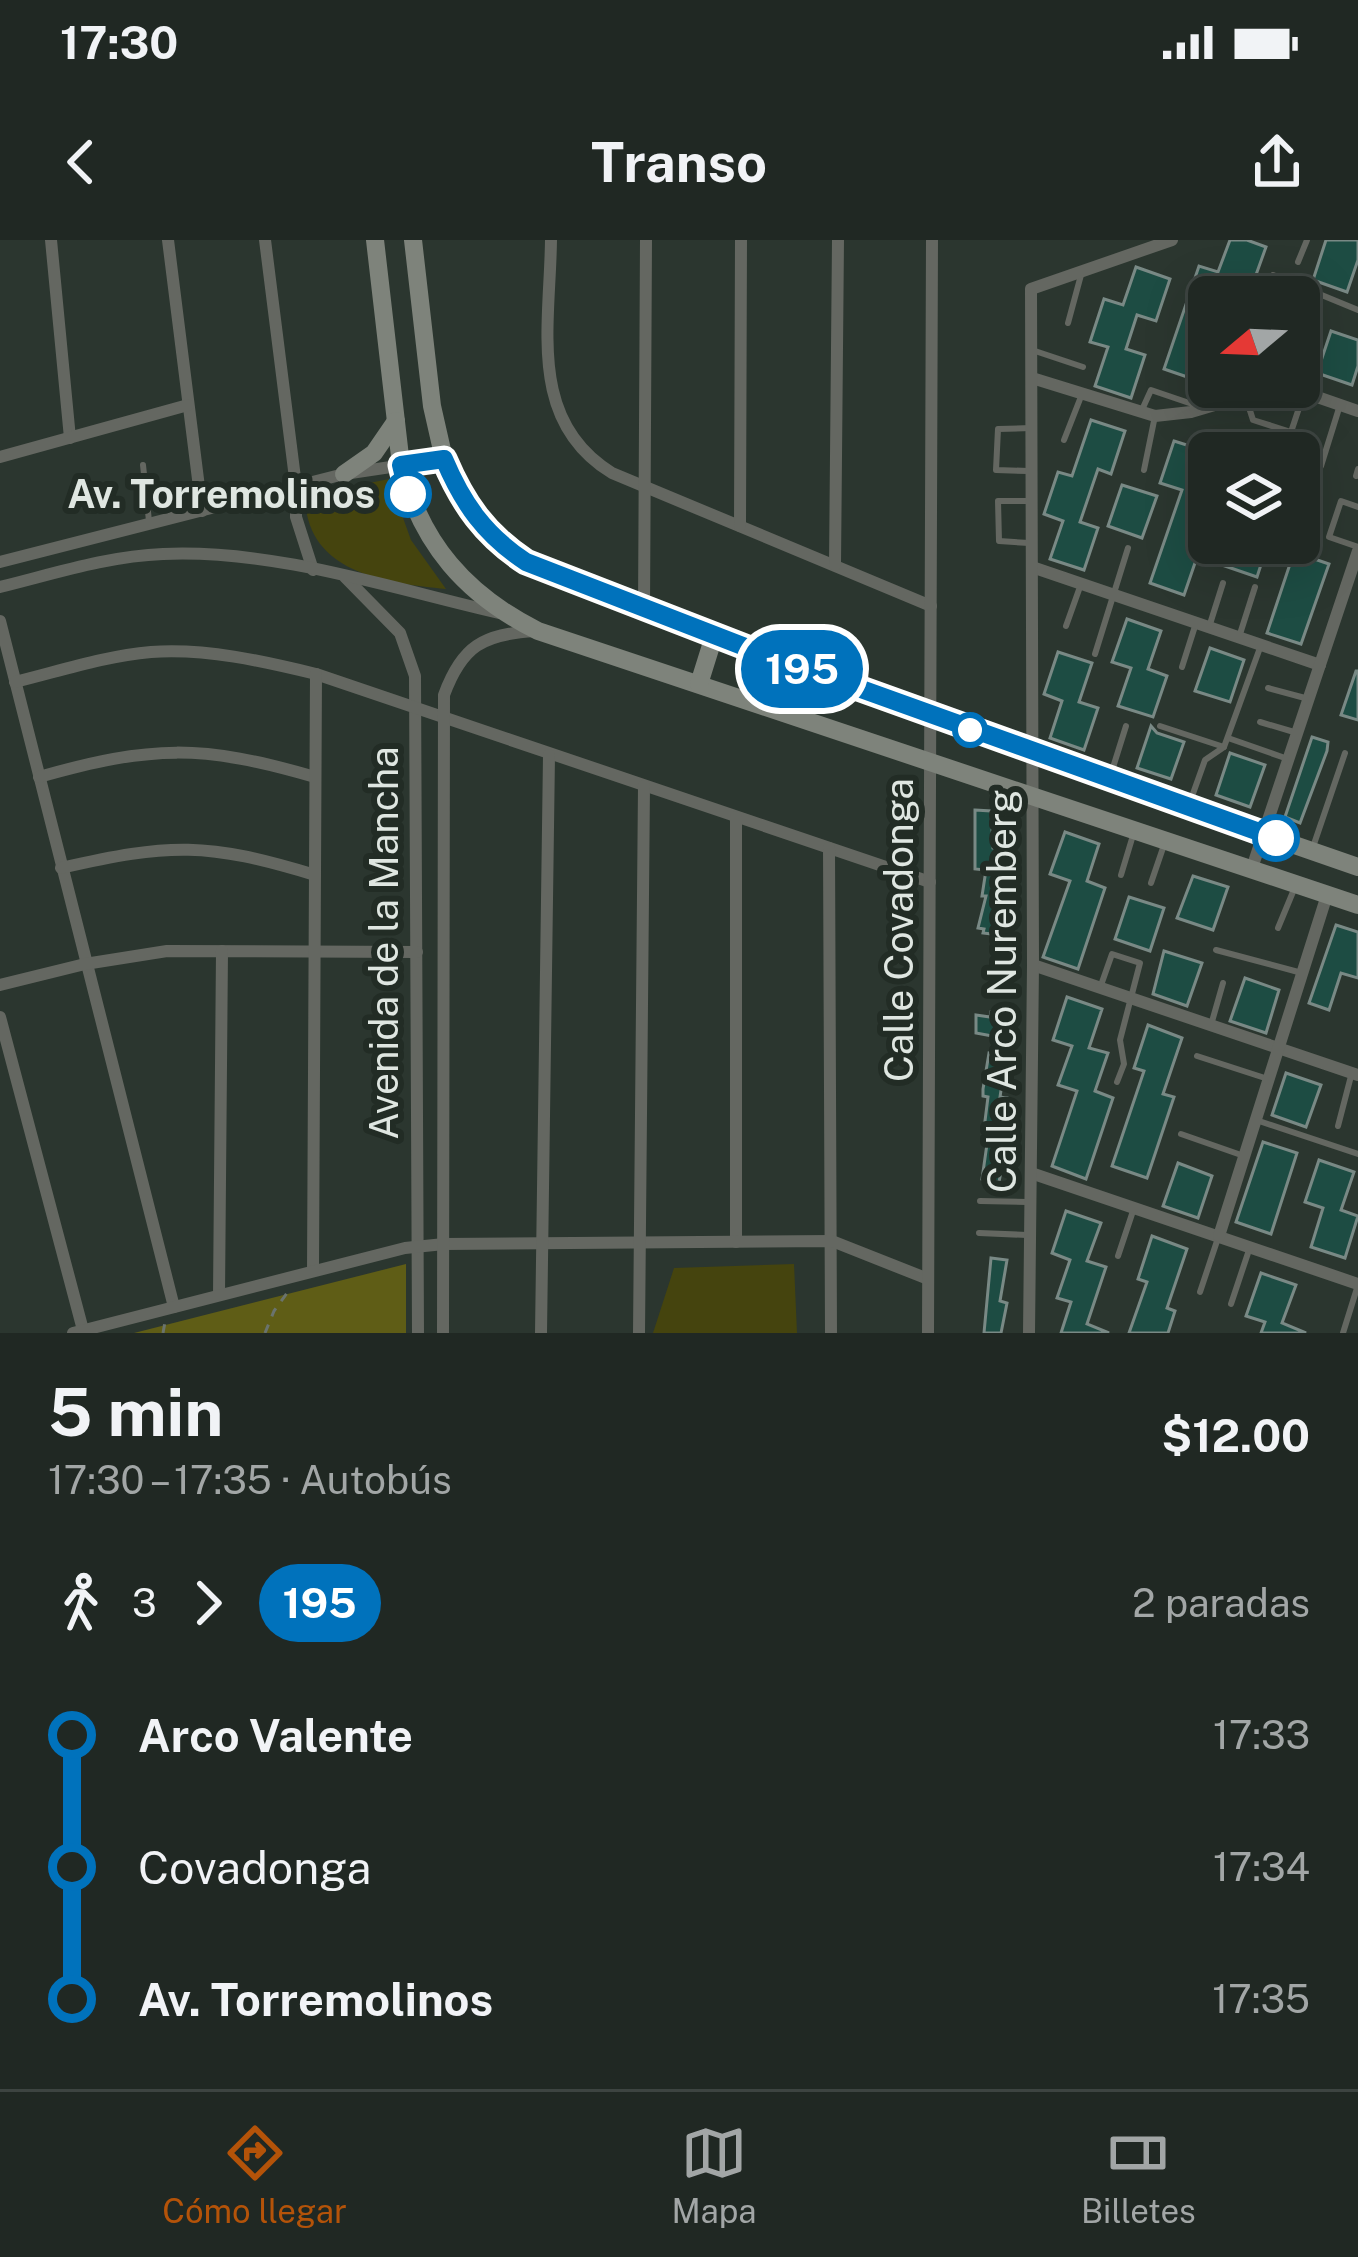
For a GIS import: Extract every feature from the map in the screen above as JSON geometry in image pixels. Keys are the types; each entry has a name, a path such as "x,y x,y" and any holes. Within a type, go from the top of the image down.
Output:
{"street":[{"path":"51,240 70,438"},
{"path":"168,240 202,511"},
{"path":"266,240 296,517 313,570"},
{"path":"375,240 408,494 434,548 473,592 503,614 538,631 1358,905"},
{"path":"413,240 432,406 444,459 463,501 486,532 526,562 1033,754 1358,867"},
{"path":"550,240 553,399 561,422 590,460 931,607"},
{"path":"644,610 646,240"},
{"path":"740,526 741,240"},
{"path":"835,565 838,240"},
{"name":"Calle Covadonga","path":"928,1333 932,240"},
{"path":"1082,271 1172,240"},
{"name":"Calle Arco Nuremberg","path":"1029,1333 1034,965 1031,289 1082,271"},
{"path":"1032,378 1148,415 1204,408"},
{"path":"1320,398 1358,411"},
{"path":"0,457 188,405"},
{"path":"344,474 374,453 396,421"},
{"path":"0,562 344,474 444,459"},
{"path":"1252,868 1358,549"},
{"path":"0,587 92,564 160,554 227,555 503,614"},
{"path":"1032,567 1320,665"},
{"name":"Avenida de la Mancha","path":"345,577 400,633 415,676 418,1333"},
{"path":"0,621 175,1306"},
{"name":"Avenida de la Mancha","path":"443,1333 444,695 455,663 465,654 497,635 538,631"},
{"path":"699,684 715,636"},
{"path":"15,682 154,652 256,660 316,674 930,882"},
{"path":"313,1270 316,674"},
{"path":"39,778 96,761 185,750 224,753 315,776"},
{"path":"541,1333 550,754"},
{"path":"639,1333 644,786"},
{"path":"736,817 736,1242"},
{"path":"61,868 142,850 189,847 221,849 315,874"},
{"path":"829,848 831,1333"},
{"path":"1219,1236 1327,895"},
{"path":"0,986 85,964 167,951 417,952"},
{"path":"219,1295 222,951"},
{"path":"1034,965 1355,1074"},
{"path":"0,1017 78,1332 313,1270 444,1244 832,1241 928,1279"},
{"path":"1031,1173 1358,1284"}],"lane":[{"path":"1298,262 1307,240"},
{"path":"1068,322 1082,271"},
{"path":"1273,275 1358,310"},
{"path":"1031,350 1083,367"},
{"path":"1144,470 1151,390 1188,403"},
{"path":"1064,440 1082,394"},
{"path":"1321,466 1340,405"},
{"path":"1250,408 1253,420 1291,432 1300,408"},
{"path":"1032,428 998,429 996,470 1032,471"},
{"path":"143,465 149,524"},
{"path":"1032,501 998,501 999,541 1032,543"},
{"path":"1358,507 1341,502 1329,537 1358,549"},
{"path":"1095,654 1128,548"},
{"path":"1182,667 1223,583"},
{"path":"1066,626 1081,584"},
{"path":"1239,638 1255,587"},
{"path":"1188,808 1205,760 1226,743 1261,645"},
{"path":"1268,688 1309,700"},
{"path":"1260,722 1297,734"},
{"path":"1109,781 1126,726"},
{"path":"1160,726 1288,759"},
{"path":"1312,851 1345,753"},
{"path":"1121,875 1135,828"},
{"path":"1151,883 1166,839"},
{"path":"1279,928 1296,884"},
{"path":"1216,950 1302,973"},
{"path":"1100,988 1112,953 1140,963 1120,1040 1124,1064 1117,1082"},
{"path":"1210,1025 1223,983"},
{"path":"1197,1056 1268,1079"},
{"path":"1338,1126 1355,1074"},
{"path":"1256,1120 1358,1154"},
{"path":"1180,1134 1244,1156"},
{"path":"980,1201 1031,1202"},
{"path":"1118,1256 1134,1208"},
{"path":"980,1233 1030,1235"},
{"path":"1201,1292 1219,1236"},
{"path":"1232,1304 1250,1247"},
{"path":"1342,1333 1358,1284"}],"shaded area":[{"path":"389,479 411,540 446,589 398,583 352,569 319,542 309,522 305,496"},
{"path":"406,1264 406,1333 134,1333"},
{"path":"794,1264 797,1333 653,1333 674,1268"}],"building":[{"path":"1230,240 1266,247 1256,276 1196,276 1199,266 1218,272"},
{"path":"1326,240 1358,240 1358,260 1347,292 1314,276"},
{"path":"1136,267 1170,279 1156,321 1137,315 1126,349 1145,355 1131,398 1095,386 1108,347 1090,342 1104,299 1123,305"},
{"path":"1188,298 1188,377 1164,369"},
{"path":"1331,331 1358,340 1352,385 1320,374"},
{"path":"1091,420 1125,431 1111,474 1098,469 1080,522 1098,528 1084,570 1050,559 1063,521 1044,514 1058,472 1072,476"},
{"path":"1174,441 1188,445 1188,564 1195,564 1184,595 1150,583 1182,490 1160,483"},
{"path":"1122,485 1157,496 1142,538 1108,526"},
{"path":"1222,564 1261,564 1257,577"},
{"path":"1290,564 1329,564 1301,644 1267,633"},
{"path":"1127,619 1161,631 1148,669 1167,676 1153,717 1118,706 1131,668 1112,662"},
{"path":"1210,648 1244,660 1230,702 1195,691"},
{"path":"1058,652 1092,663 1079,702 1098,708 1084,750 1050,738 1062,701 1044,694"},
{"path":"1358,671 1358,720 1341,715"},
{"path":"1151,726 1157,733 1184,742 1171,779 1137,768"},
{"path":"1312,737 1328,742 1327,751 1300,823 1285,817"},
{"path":"1230,753 1265,765 1250,807 1216,795"},
{"path":"975,810 991,811 993,848 1008,851 1001,892 1008,893 1000,935 978,928 986,870 975,869"},
{"path":"1065,832 1099,844 1087,881 1105,888 1078,969 1043,957 1070,881 1050,874"},
{"path":"1193,876 1228,887 1213,930 1177,918"},
{"path":"1129,897 1164,908 1150,951 1115,939"},
{"path":"1336,925 1358,932 1358,978 1341,973 1329,1010 1309,1003"},
{"path":"1164,951 1202,963 1187,1006 1153,994"},
{"path":"1245,978 1279,990 1266,1033 1230,1021"},
{"path":"1067,997 1102,1009 1089,1048 1108,1053 1095,1091 1113,1098 1086,1179 1052,1166 1077,1091 1058,1085 1072,1046 1053,1040"},
{"path":"991,1012 1008,1015 1003,1038 976,1033 976,1015 990,1017"},
{"path":"1148,1025 1182,1038 1163,1094 1174,1097 1147,1178 1112,1166 1144,1071 1134,1068"},
{"path":"989,1053 1006,1057 1000,1097 1007,1098 1000,1138 1007,1139 999,1182 982,1179 988,1137 983,1137 988,1097 983,1096 983,1089"},
{"path":"1286,1073 1321,1085 1306,1127 1272,1115"},
{"path":"1263,1142 1297,1153 1271,1234 1236,1222"},
{"path":"1319,1160 1354,1172 1341,1210 1358,1216 1345,1258 1311,1247 1323,1208 1305,1202"},
{"path":"1178,1163 1212,1176 1198,1218 1163,1206"},
{"path":"1066,1211 1101,1223 1087,1261 1106,1267 1087,1324 1109,1333 1061,1333 1071,1302 1057,1298 1070,1260 1052,1253"},
{"path":"1152,1236 1187,1249 1167,1308 1175,1311 1168,1333 1129,1333 1147,1282 1138,1279"},
{"path":"991,1258 1007,1260 1000,1301 1007,1303 1001,1333 984,1333"},
{"path":"1261,1273 1296,1285 1282,1323 1306,1333 1261,1333 1265,1322 1246,1316"}],"bus line":[{"name":"195","path":"408,494 401,465 444,459 470,513 486,532 504,548 550,573 1033,754 1276,838"}],"place":[{"name":"Av. Torremolinos","path":"408,494"}]}
